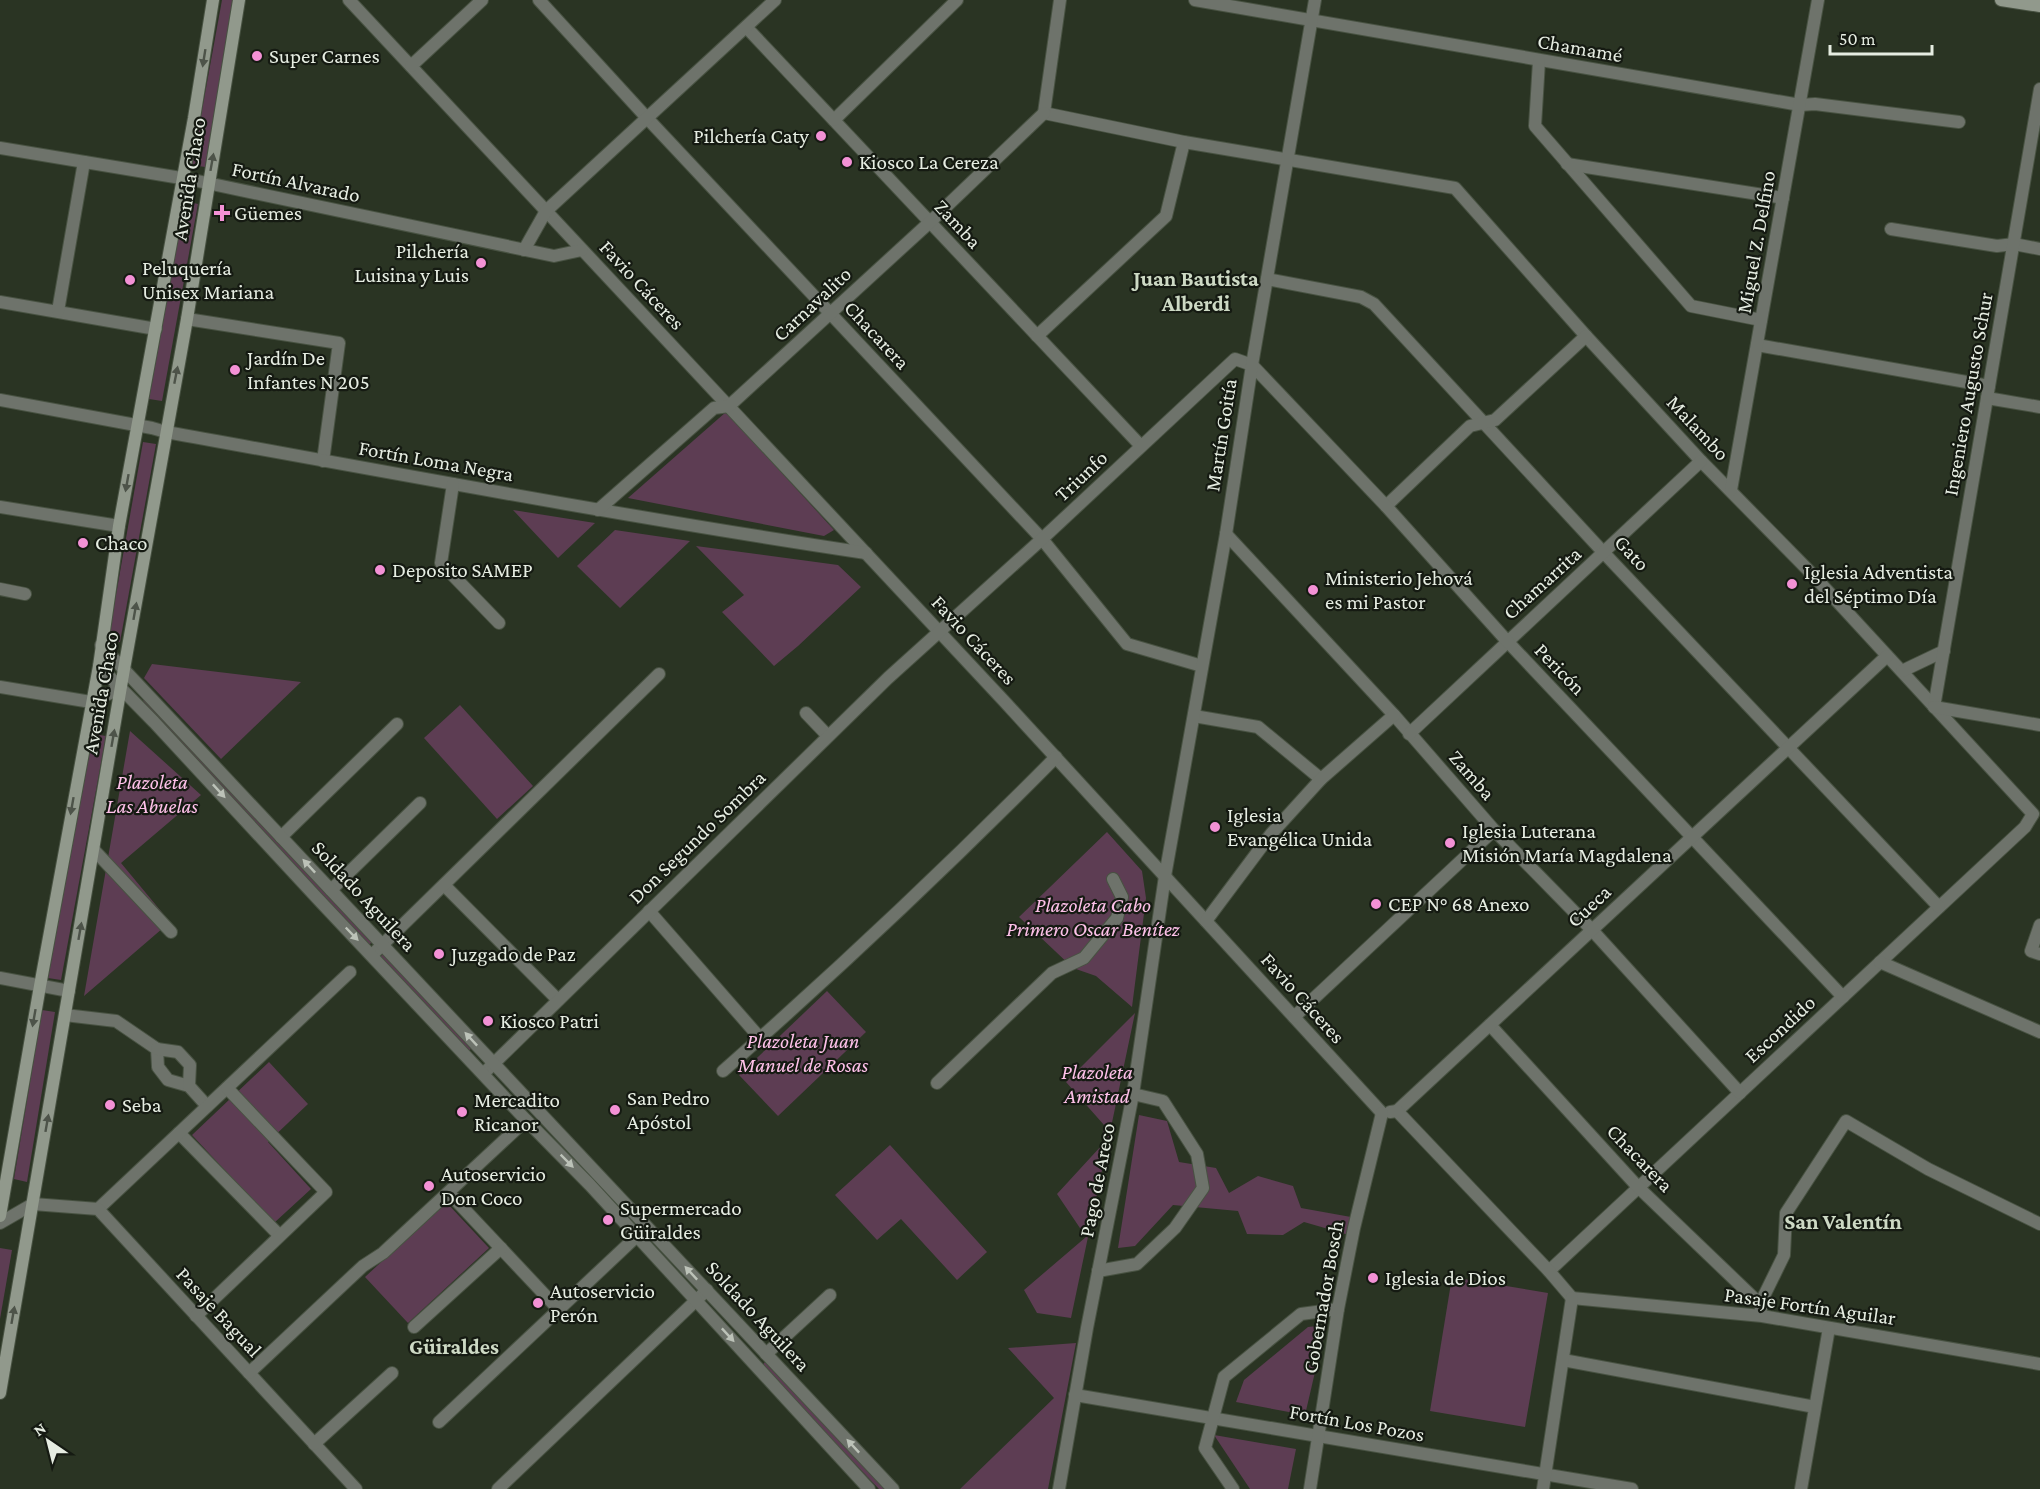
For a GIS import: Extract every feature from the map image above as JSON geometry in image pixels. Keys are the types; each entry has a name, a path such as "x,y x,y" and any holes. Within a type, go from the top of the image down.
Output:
{"main road":[{"name":"Avenida Chaco","path":"0,1216 99,666 119,526 213,0"},
{"name":"Avenida Chaco","path":"0,1393 124,669 187,319 239,0"},
{"path":"2001,0 2040,6"}],"street":[{"name":"Favio Cáceres","path":"349,0 940,632 1382,1113"},
{"path":"411,66 482,0"},
{"name":"Chacarera","path":"539,0 1042,539 1126,644 1202,666"},
{"path":"524,250 546,211 775,0"},
{"path":"834,120 957,0"},
{"path":"1044,113 1060,0"},
{"name":"Chamamé","path":"1195,0 1800,105 1815,104 1959,122"},
{"name":"Martín Goitía","path":"1165,876 1226,534 1252,365 1315,0"},
{"name":"Miguel Z. Delfino","path":"1731,490 1818,0"},
{"name":"Zamba","path":"747,28 1141,446"},
{"path":"1539,61 1536,126 1567,164 1691,306 1761,320"},
{"name":"Ingeniero Augusto Schur","path":"1934,706 2040,88"},
{"name":"Malambo","path":"1044,113 1287,161 1455,188 1701,461 1902,671 2033,814"},
{"name":"Carnavalito","path":"598,510 714,408 729,406 930,222 1044,113"},
{"path":"1037,336 1166,216 1184,142"},
{"name":"Fortín Alvarado","path":"0,148 183,178 554,256 582,250"},
{"path":"58,311 84,162"},
{"path":"1567,164 1783,198"},
{"path":"1891,230 1997,246 2013,244 2040,249"},
{"name":"Gato","path":"1267,279 1361,297 1374,304 1604,553 1939,907"},
{"path":"0,302 156,329"},
{"path":"187,319 339,343 323,460"},
{"path":"1386,506 1470,426 1495,420 1586,336"},
{"path":"1757,345 1988,392 2040,406"},
{"name":"Triunfo","path":"940,632 1235,359 1252,365"},
{"name":"Pericón","path":"1252,365 1386,506 1507,641 1843,997"},
{"name":"Fortín Loma Negra","path":"0,400 598,510 866,553"},
{"name":"Chamarrita","path":"1409,734 1701,461"},
{"path":"453,484 441,563 499,623"},
{"path":"0,507 119,526"},
{"name":"Zamba","path":"1226,534 1394,716 1494,830 1592,930 1740,1093"},
{"path":"0,589 25,594"},
{"name":"Don Segundo Sombra","path":"483,1073 888,678 940,632"},
{"name":"Soldado Aguilera","path":"102,645 493,1063 604,1190 638,1235 869,1489"},
{"path":"1902,671 1944,651"},
{"name":"Cueca","path":"1397,1111 1887,656"},
{"name":"Soldado Aguilera","path":"99,666 526,1120 604,1190 707,1290 893,1489"},
{"path":"372,955 659,674"},
{"path":"0,687 91,702 121,688"},
{"path":"1934,706 2040,725"},
{"path":"806,713 828,736"},
{"path":"1194,716 1258,727 1321,779"},
{"path":"1206,921 1271,834 1321,779 1394,716"},
{"path":"281,837 397,724"},
{"path":"723,1071 979,834 1056,757"},
{"path":"331,890 420,802"},
{"name":"Escondido","path":"1549,1271 2025,827 2033,814"},
{"path":"1294,1017 1494,830"},
{"path":"94,850 171,932"},
{"name":"Pago de Areco","path":"1060,1488 1075,1395 1133,1094 1165,876"},
{"path":"937,1083 1053,973 1084,958 1117,918 1122,897 1113,879"},
{"path":"444,885 558,1000"},
{"path":"649,911 760,1038"},
{"path":"2035,953 2040,925"},
{"path":"1880,963 2040,1032"},
{"path":"0,1223 33,1204 98,1209 350,972"},
{"path":"0,978 69,991"},
{"path":"65,1015 116,1021 157,1048 178,1052 190,1065 189,1086"},
{"name":"Chacarera","path":"1490,1025 1638,1187 1761,1310"},
{"path":"157,1048 158,1067 168,1080 189,1086 207,1106"},
{"path":"196,1316 326,1192 226,1088"},
{"path":"1098,1271 1137,1264 1175,1228 1203,1188 1197,1155 1163,1101 1133,1094"},
{"path":"1382,1113 1397,1111 1572,1298 1543,1489"},
{"name":"Gobernador Bosch","path":"1310,1489 1338,1309 1354,1228 1382,1113"},
{"path":"249,1373 363,1266 383,1253 526,1120"},
{"path":"1761,1310 1784,1255 1786,1213 1846,1121 1928,1169 2040,1224"},
{"path":"179,1132 279,1235"},
{"path":"449,1193 559,1310"},
{"name":"Pasaje Bagual","path":"98,1209 356,1489"},
{"path":"439,1422 638,1235"},
{"path":"414,1327 501,1248"},
{"path":"498,1489 707,1290"},
{"path":"766,1354 830,1295"},
{"name":"Pasaje Fortín Aguilar","path":"1572,1298 1761,1310 1829,1328 1877,1334 2040,1364"},
{"path":"1233,1489 1205,1448 1211,1418 1224,1377 1301,1314 1338,1309"},
{"path":"1801,1489 1829,1328"},
{"path":"1563,1360 1815,1407"},
{"path":"314,1444 392,1373"},
{"name":"Fortín Los Pozos","path":"1075,1395 1632,1489"}],"green space":[{"path":"222,0 235,0 205,167 192,165"},
{"path":"185,201 198,204 162,401 149,399"},
{"path":"726,412 834,530 824,536 628,498"},
{"path":"143,442 156,444 120,642 108,640"},
{"path":"513,510 595,523 558,558"},
{"path":"615,530 690,541 620,608 577,566"},
{"path":"696,546 838,565 861,587 774,666 722,612 744,595"},
{"path":"152,664 301,682 221,759 144,678"},
{"path":"146,697 372,942 368,946 143,701"},
{"path":"460,705 533,786 497,819 424,738"},
{"name":"Plazoleta Las Abuelas","path":"130,731 201,795 121,863 170,922 84,996"},
{"path":"93,734 106,736 61,980 48,978"},
{"name":"Plazoleta Cabo Primero Oscar Benítez","path":"1107,832 1142,871 1146,898 1132,1007 1096,976 1073,968 1019,917"},
{"path":"385,954 471,1049 467,1052 380,956"},
{"name":"Plazoleta Juan Manuel de Rosas","path":"827,991 866,1032 778,1116 739,1075"},
{"path":"42,1010 55,1012 27,1182 14,1179"},
{"name":"Plazoleta Amistad","path":"1135,1013 1071,1318 1037,1313 1024,1290 1086,1237 1057,1194 1102,1145 1104,1125 1066,1082"},
{"path":"269,1062 308,1104 268,1142 311,1189 274,1223 192,1135"},
{"path":"1139,1115 1167,1121 1179,1162 1216,1168 1229,1193 1258,1176 1293,1186 1301,1208 1351,1217 1349,1235 1304,1222 1283,1235 1247,1234 1238,1211 1173,1205 1135,1246 1118,1248"},
{"path":"890,1145 987,1252 957,1280 901,1219 877,1240 835,1195"},
{"path":"446,1202 489,1248 408,1323 365,1277"},
{"path":"0,1248 12,1250 0,1319"},
{"path":"1452,1277 1548,1293 1525,1427 1430,1411"},
{"path":"1326,1325 1305,1415 1236,1402 1244,1380 1308,1327"},
{"path":"1076,1343 1048,1489 960,1489 1054,1398 1008,1348"},
{"path":"765,1362 886,1489 879,1489 762,1366"},
{"path":"1214,1435 1296,1449 1288,1489 1250,1489"}],"place":[{"name":"Super Carnes","path":"257,56"},
{"name":"Pilchería Caty","path":"821,136"},
{"name":"Kiosco La Cereza","path":"847,162"},
{"name":"Güemes","path":"222,213"},
{"name":"Pilchería Luisina y Luis","path":"481,263"},
{"name":"Peluquería Unisex Mariana","path":"130,280"},
{"name":"Jardín De Infantes N 205","path":"235,370"},
{"name":"Chaco","path":"83,543"},
{"name":"Deposito SAMEP","path":"380,570"},
{"name":"Iglesia Adventista del Séptimo Día","path":"1792,584"},
{"name":"Ministerio Jehová es mi Pastor","path":"1313,590"},
{"name":"Iglesia Evangélica Unida","path":"1215,827"},
{"name":"Iglesia Luterana Misión María Magdalena","path":"1450,843"},
{"name":"CEP N° 68 Anexo","path":"1376,904"},
{"name":"Juzgado de Paz","path":"439,954"},
{"name":"Kiosco Patri","path":"488,1021"},
{"name":"Seba","path":"110,1105"},
{"name":"San Pedro Apóstol","path":"615,1110"},
{"name":"Mercadito Ricanor","path":"462,1112"},
{"name":"Autoservicio Don Coco","path":"429,1186"},
{"name":"Supermercado Güiraldes","path":"608,1220"},
{"name":"Iglesia de Dios","path":"1373,1278"},
{"name":"Autoservicio Perón","path":"538,1303"}],"district":[{"name":"Juan Bautista Alberdi","path":"1196,290"},
{"name":"San Valentín","path":"1843,1221"},
{"name":"Güiraldes","path":"454,1346"}]}
